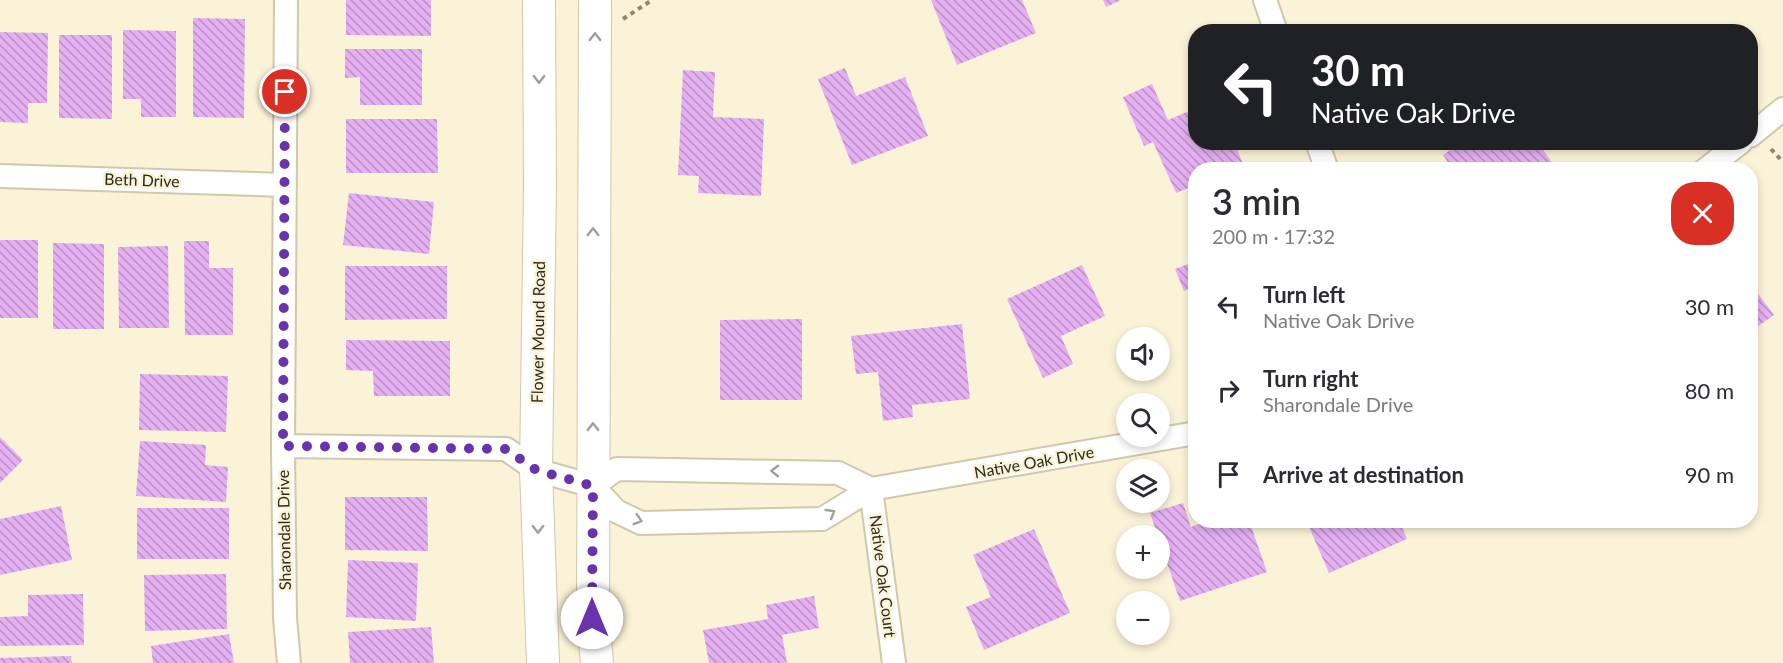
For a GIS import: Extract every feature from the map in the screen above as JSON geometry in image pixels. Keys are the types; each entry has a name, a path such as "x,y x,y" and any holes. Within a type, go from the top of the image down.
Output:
{"main road":[{"name":"Flower Mound Road","path":"539,0 540,186 536,470 543,663"},
{"path":"595,0 592,618 597,663"}],"street":[{"name":"Sharondale Drive","path":"286,0 283,446 285,618 288,663"},
{"path":"1264,0 1273,24"},
{"path":"1758,129 1783,109"},
{"path":"1715,162 1730,150"},
{"name":"Beth Drive","path":"0,176 285,185"},
{"name":"Native Oak Drive","path":"593,486 616,511 641,523 822,519 871,489 1188,434"},
{"path":"283,446 506,449 536,470 593,486 617,469 838,472 871,489"},
{"name":"Native Oak Court","path":"871,489 878,526 894,663"}],"path":[{"path":"623,19 652,0"}],"building":[{"path":"346,0 431,0 431,36 346,35"},
{"path":"931,0 1022,0 1036,33 957,65"},
{"path":"1103,0 1121,0 1106,7"},
{"path":"193,18 245,19 244,118 193,117"},
{"path":"123,30 176,31 176,117 141,117 141,99 123,99"},
{"path":"0,32 48,33 47,103 28,103 28,123 0,122"},
{"path":"59,35 112,35 112,119 59,118"},
{"path":"345,49 422,49 422,105 360,105 360,77 345,78"},
{"path":"845,68 856,96 905,77 928,136 852,165 818,79"},
{"path":"683,70 715,72 713,117 764,119 761,196 698,193 699,176 678,175"},
{"path":"1152,84 1168,120 1188,111 1188,150 1237,150 1242,162 1188,162 1188,188 1176,193 1153,142 1144,146 1123,97"},
{"path":"346,119 437,119 438,173 346,173"},
{"path":"1450,150 1543,150 1552,162 1448,162 1443,155"},
{"path":"349,193 434,202 429,254 343,245"},
{"path":"0,240 38,240 38,318 0,318"},
{"path":"184,241 209,241 209,268 233,268 233,335 185,335"},
{"path":"53,243 104,244 104,329 53,329"},
{"path":"168,246 169,328 119,328 118,247"},
{"path":"1188,264 1188,289 1184,291 1175,269"},
{"path":"1082,265 1105,316 1061,336 1073,364 1043,378 1007,299"},
{"path":"345,266 447,266 447,319 345,320"},
{"path":"1758,294 1774,315 1758,326"},
{"path":"802,319 802,400 720,400 720,320"},
{"path":"962,324 970,399 912,405 913,417 883,421 878,372 856,374 851,336"},
{"path":"346,340 450,341 450,396 374,396 373,371 346,370"},
{"path":"140,374 228,376 226,432 139,430"},
{"path":"0,437 23,460 0,483"},
{"path":"140,441 206,445 205,465 228,467 226,502 136,496"},
{"path":"345,497 427,497 428,551 345,550"},
{"path":"1183,503 1188,518 1188,528 1252,528 1267,572 1180,601 1170,572 1170,525 1154,525 1150,513 1170,513 1170,507"},
{"path":"61,506 72,560 0,575 0,519"},
{"path":"137,508 229,508 229,559 137,559"},
{"path":"1309,528 1402,528 1407,539 1329,573"},
{"path":"1034,529 1070,613 984,650 966,607 991,597 973,555"},
{"path":"348,560 418,563 416,621 346,617"},
{"path":"226,574 227,629 145,631 144,575"},
{"path":"83,594 84,645 0,646 0,617 28,616 28,595"},
{"path":"814,596 819,628 782,635 787,663 709,663 703,630 768,619 766,605"},
{"path":"431,627 434,663 350,663 348,632"},
{"path":"229,634 234,663 153,663 151,646"},
{"path":"71,656 72,663 0,663 0,658"}],"route":[{"path":"285,92 283,446 506,449 536,470 593,486 592,618"}]}
